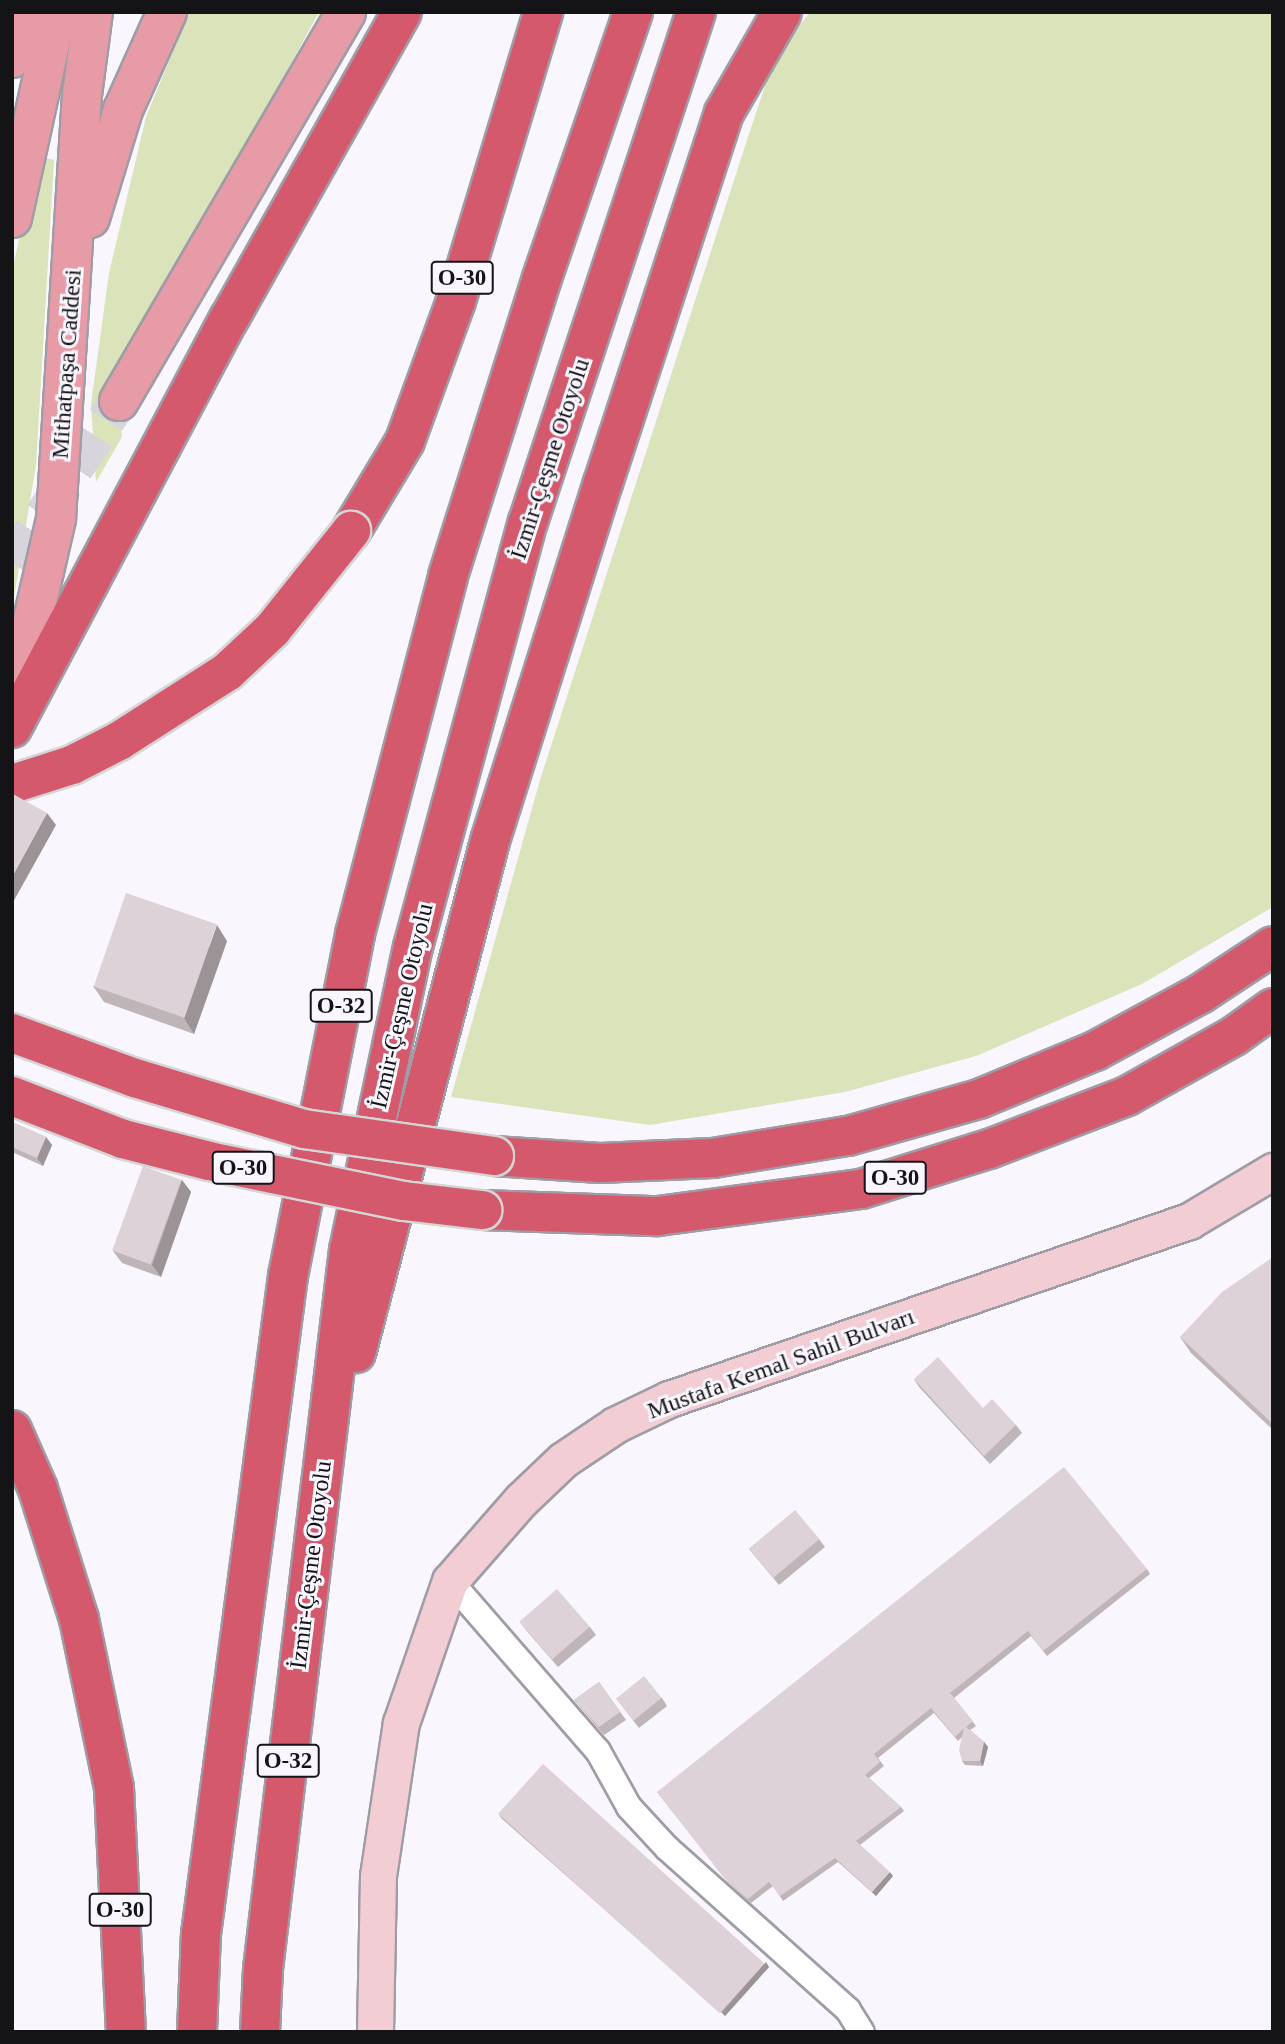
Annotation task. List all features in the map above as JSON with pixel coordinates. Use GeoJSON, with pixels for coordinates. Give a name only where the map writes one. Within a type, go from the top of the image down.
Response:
{"type":"FeatureCollection","features":[{"type":"Feature","properties":{"kind":"highway"},"geometry":{"type":"LineString","coordinates":[[12,728],[229,319],[402,12]]}},
{"type":"Feature","properties":{"kind":"highway","name":"O-30"},"geometry":{"type":"LineString","coordinates":[[12,785],[72,765],[119,741],[227,672],[272,630],[351,531],[405,441],[456,301],[543,12]]}},
{"type":"Feature","properties":{"kind":"highway","name":"O-32"},"geometry":{"type":"LineString","coordinates":[[197,2032],[202,1920],[288,1276],[355,934],[449,576],[542,278],[633,12]]}},
{"type":"Feature","properties":{"kind":"highway","name":"İzmir-Çeşme Otoyolu"},"geometry":{"type":"LineString","coordinates":[[260,2032],[263,1969],[349,1250],[413,947],[528,522],[696,12]]}},
{"type":"Feature","properties":{"kind":"highway"},"geometry":{"type":"LineString","coordinates":[[320,1490],[490,841],[724,113],[782,12]]}},
{"type":"Feature","properties":{"kind":"highway","name":"O-30"},"geometry":{"type":"LineString","coordinates":[[12,1033],[135,1078],[304,1129],[494,1156],[600,1163],[713,1158],[848,1136],[979,1099],[1095,1051],[1200,994],[1273,946]]}},
{"type":"Feature","properties":{"kind":"highway","name":"O-30"},"geometry":{"type":"LineString","coordinates":[[12,1096],[123,1139],[209,1161],[404,1201],[482,1210],[659,1216],[861,1189],[989,1149],[1128,1096],[1234,1037],[1273,1008]]}},
{"type":"Feature","properties":{"kind":"highway","name":"O-30"},"geometry":{"type":"LineString","coordinates":[[12,1430],[38,1489],[79,1619],[114,1788],[127,2032]]}},
{"type":"Feature","properties":{"kind":"highway"},"geometry":{"type":"LineString","coordinates":[[114,1788],[115,2032]]}},
{"type":"Feature","properties":{"kind":"main road"},"geometry":{"type":"LineString","coordinates":[[12,58],[22,12]]}},
{"type":"Feature","properties":{"kind":"main road"},"geometry":{"type":"LineString","coordinates":[[12,218],[57,12]]}},
{"type":"Feature","properties":{"kind":"main road","name":"Mithatpaşa Caddesi"},"geometry":{"type":"LineString","coordinates":[[12,711],[56,519],[74,271],[82,95],[93,12]]}},
{"type":"Feature","properties":{"kind":"main road"},"geometry":{"type":"LineString","coordinates":[[74,271],[123,110],[167,12]]}},
{"type":"Feature","properties":{"kind":"main road"},"geometry":{"type":"LineString","coordinates":[[119,401],[346,12]]}},
{"type":"Feature","properties":{"kind":"main road","name":"Mustafa Kemal Sahil Bulvarı"},"geometry":{"type":"LineString","coordinates":[[375,2032],[379,1876],[401,1723],[450,1581],[481,1541],[563,1460],[615,1425],[669,1399],[1189,1221],[1273,1171]]}},
{"type":"Feature","properties":{"kind":"street"},"geometry":{"type":"LineString","coordinates":[[450,1581],[598,1751],[629,1807],[667,1848],[848,2010],[862,2032]]}},
{"type":"Feature","properties":{"kind":"green space"},"geometry":{"type":"Polygon","coordinates":[[[189,12],[319,12],[175,276],[115,368],[122,437],[96,482],[91,404],[109,273],[146,117],[189,12]]]}},
{"type":"Feature","properties":{"kind":"green space"},"geometry":{"type":"Polygon","coordinates":[[[810,12],[1273,12],[1273,907],[1142,984],[976,1056],[845,1092],[650,1125],[451,1097],[540,780],[746,143],[774,59],[810,12]]]}},
{"type":"Feature","properties":{"kind":"green space"},"geometry":{"type":"Polygon","coordinates":[[[38,156],[54,160],[36,465],[12,609],[12,271],[38,156]]]}},
{"type":"Feature","properties":{"kind":"building"},"geometry":{"type":"Polygon","coordinates":[[[13,794],[47,813],[12,877],[12,796],[13,794]]]}},
{"type":"Feature","properties":{"kind":"building"},"geometry":{"type":"Polygon","coordinates":[[[126,893],[217,924],[185,1018],[94,987],[126,893]]]}},
{"type":"Feature","properties":{"kind":"building"},"geometry":{"type":"Polygon","coordinates":[[[12,1122],[46,1137],[37,1158],[12,1147],[12,1122]]]}},
{"type":"Feature","properties":{"kind":"building"},"geometry":{"type":"Polygon","coordinates":[[[143,1166],[182,1180],[151,1265],[112,1251],[143,1166]]]}},
{"type":"Feature","properties":{"kind":"building"},"geometry":{"type":"Polygon","coordinates":[[[1273,1257],[1273,1424],[1180,1337],[1222,1292],[1273,1257]]]}},
{"type":"Feature","properties":{"kind":"building"},"geometry":{"type":"Polygon","coordinates":[[[938,1357],[983,1408],[992,1399],[1016,1425],[984,1456],[914,1379],[938,1357]]]}},
{"type":"Feature","properties":{"kind":"building"},"geometry":{"type":"Polygon","coordinates":[[[1064,1467],[1147,1569],[1043,1651],[1028,1631],[950,1693],[973,1721],[966,1727],[984,1742],[980,1761],[962,1761],[959,1750],[964,1728],[955,1737],[931,1708],[874,1754],[880,1762],[865,1775],[901,1807],[856,1841],[890,1872],[872,1892],[835,1858],[780,1896],[769,1882],[748,1899],[724,1878],[657,1792],[1064,1467]]]}},
{"type":"Feature","properties":{"kind":"building"},"geometry":{"type":"Polygon","coordinates":[[[795,1510],[819,1539],[773,1578],[749,1549],[795,1510]]]}},
{"type":"Feature","properties":{"kind":"building"},"geometry":{"type":"Polygon","coordinates":[[[557,1589],[590,1627],[552,1660],[519,1622],[557,1589]]]}},
{"type":"Feature","properties":{"kind":"building"},"geometry":{"type":"Polygon","coordinates":[[[644,1676],[662,1698],[634,1720],[616,1699],[644,1676]]]}},
{"type":"Feature","properties":{"kind":"building"},"geometry":{"type":"Polygon","coordinates":[[[599,1682],[620,1712],[599,1727],[574,1700],[599,1682]]]}},
{"type":"Feature","properties":{"kind":"building"},"geometry":{"type":"Polygon","coordinates":[[[543,1764],[764,1963],[720,2013],[498,1814],[543,1764]]]}},
{"type":"Feature","properties":{"kind":"tunnel"},"geometry":{"type":"LineString","coordinates":[[12,563],[119,401]]}}]}
